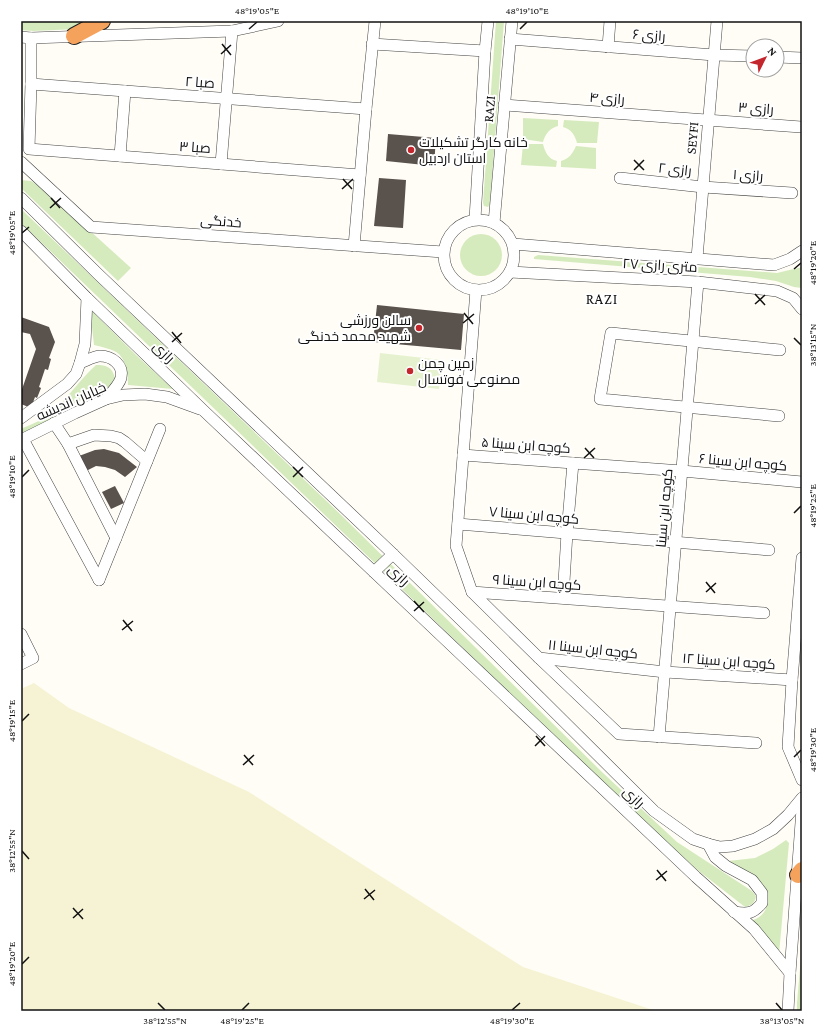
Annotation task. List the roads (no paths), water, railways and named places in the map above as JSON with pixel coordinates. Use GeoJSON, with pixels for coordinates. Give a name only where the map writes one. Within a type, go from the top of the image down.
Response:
{"type":"FeatureCollection","features":[{"type":"Feature","properties":{"kind":"highway"},"geometry":{"type":"LineString","coordinates":[[74,36],[102,21]]}},
{"type":"Feature","properties":{"kind":"street"},"geometry":{"type":"LineString","coordinates":[[31,84],[26,38],[232,31],[278,21]]}},
{"type":"Feature","properties":{"kind":"street"},"geometry":{"type":"LineString","coordinates":[[354,246],[375,21]]}},
{"type":"Feature","properties":{"kind":"street","name":"RAZI"},"geometry":{"type":"LineString","coordinates":[[475,219],[488,21]]}},
{"type":"Feature","properties":{"kind":"street","name":"RAZI"},"geometry":{"type":"LineString","coordinates":[[494,223],[512,21]]}},
{"type":"Feature","properties":{"kind":"street"},"geometry":{"type":"LineString","coordinates":[[608,47],[610,21]]}},
{"type":"Feature","properties":{"kind":"street","name":"SEYFI"},"geometry":{"type":"LineString","coordinates":[[697,258],[716,21]]}},
{"type":"Feature","properties":{"kind":"street"},"geometry":{"type":"LineString","coordinates":[[222,164],[232,31]]}},
{"type":"Feature","properties":{"kind":"street","name":"رازی ۶"},"geometry":{"type":"LineString","coordinates":[[510,40],[714,55],[745,56]]}},
{"type":"Feature","properties":{"kind":"street"},"geometry":{"type":"LineString","coordinates":[[372,44],[485,52]]}},
{"type":"Feature","properties":{"kind":"street"},"geometry":{"type":"LineString","coordinates":[[785,57],[802,58]]}},
{"type":"Feature","properties":{"kind":"street","name":"صبا ۲"},"geometry":{"type":"LineString","coordinates":[[31,84],[366,109]]}},
{"type":"Feature","properties":{"kind":"street","name":"صبا ۳"},"geometry":{"type":"LineString","coordinates":[[31,84],[28,149],[360,175]]}},
{"type":"Feature","properties":{"kind":"street"},"geometry":{"type":"LineString","coordinates":[[120,156],[125,91]]}},
{"type":"Feature","properties":{"kind":"street","name":"رازی ۴"},"geometry":{"type":"LineString","coordinates":[[504,106],[708,120]]}},
{"type":"Feature","properties":{"kind":"street","name":"رازی ۳"},"geometry":{"type":"LineString","coordinates":[[708,120],[801,127]]}},
{"type":"Feature","properties":{"kind":"street","name":"خدنگی"},"geometry":{"type":"LineString","coordinates":[[21,162],[91,227],[443,252]]}},
{"type":"Feature","properties":{"kind":"street"},"geometry":{"type":"LineString","coordinates":[[21,173],[38,178]]}},
{"type":"Feature","properties":{"kind":"street","name":"رازی ۲"},"geometry":{"type":"LineString","coordinates":[[620,178],[702,187]]}},
{"type":"Feature","properties":{"kind":"street","name":"رازی ۱"},"geometry":{"type":"LineString","coordinates":[[702,187],[792,193]]}},
{"type":"Feature","properties":{"kind":"street","name":"رازی"},"geometry":{"type":"LineString","coordinates":[[21,198],[98,274],[393,554],[654,811],[693,839],[720,847],[733,846],[755,839],[773,829],[788,815],[802,798]]}},
{"type":"Feature","properties":{"kind":"street"},"geometry":{"type":"LineString","coordinates":[[475,219],[494,223],[502,228],[513,244],[514,254],[510,272],[504,280],[496,286],[476,290],[465,287],[456,282],[444,263],[443,252],[446,240],[453,230],[463,223],[475,219]]}},
{"type":"Feature","properties":{"kind":"street","name":"رازی"},"geometry":{"type":"LineString","coordinates":[[21,231],[87,298],[204,411],[734,912],[754,929],[790,973]]}},
{"type":"Feature","properties":{"kind":"street","name":"۲۷ متری رازی"},"geometry":{"type":"LineString","coordinates":[[513,244],[774,265],[800,254]]}},
{"type":"Feature","properties":{"kind":"street","name":"۲۷ متری رازی"},"geometry":{"type":"LineString","coordinates":[[510,272],[698,282],[777,291],[798,297],[802,310]]}},
{"type":"Feature","properties":{"kind":"street","name":"کوچه ابن سینا"},"geometry":{"type":"LineString","coordinates":[[659,737],[698,282]]}},
{"type":"Feature","properties":{"kind":"street"},"geometry":{"type":"LineString","coordinates":[[458,524],[476,290]]}},
{"type":"Feature","properties":{"kind":"street","name":"خیابان اندیشه"},"geometry":{"type":"LineString","coordinates":[[21,418],[67,384],[76,374],[85,344],[87,298]]}},
{"type":"Feature","properties":{"kind":"street"},"geometry":{"type":"LineString","coordinates":[[779,416],[600,399],[611,333],[780,350]]}},
{"type":"Feature","properties":{"kind":"street"},"geometry":{"type":"LineString","coordinates":[[80,363],[99,355],[112,358],[118,363],[121,371],[121,378],[106,398]]}},
{"type":"Feature","properties":{"kind":"street","name":"خیابان اندیشه"},"geometry":{"type":"LineString","coordinates":[[22,440],[106,398],[123,395],[145,394],[167,397],[204,411]]}},
{"type":"Feature","properties":{"kind":"street"},"geometry":{"type":"LineString","coordinates":[[54,423],[68,444],[116,538]]}},
{"type":"Feature","properties":{"kind":"street"},"geometry":{"type":"LineString","coordinates":[[22,440],[99,580],[160,429]]}},
{"type":"Feature","properties":{"kind":"street"},"geometry":{"type":"LineString","coordinates":[[68,444],[94,435],[111,436],[126,442],[147,461]]}},
{"type":"Feature","properties":{"kind":"street","name":"کوچه ابن سینا ۵"},"geometry":{"type":"LineString","coordinates":[[463,456],[682,472]]}},
{"type":"Feature","properties":{"kind":"street"},"geometry":{"type":"LineString","coordinates":[[564,598],[567,533],[573,464]]}},
{"type":"Feature","properties":{"kind":"street","name":"کوچه ابن سینا ۶"},"geometry":{"type":"LineString","coordinates":[[682,472],[802,482]]}},
{"type":"Feature","properties":{"kind":"street","name":"کوچه ابن سینا ۷"},"geometry":{"type":"LineString","coordinates":[[458,524],[769,550]]}},
{"type":"Feature","properties":{"kind":"street","name":"کوچه ابن سینا ۹"},"geometry":{"type":"LineString","coordinates":[[458,524],[456,546],[472,592],[764,613]]}},
{"type":"Feature","properties":{"kind":"street"},"geometry":{"type":"LineString","coordinates":[[374,572],[393,554]]}},
{"type":"Feature","properties":{"kind":"street"},"geometry":{"type":"LineString","coordinates":[[802,558],[788,748],[802,780]]}},
{"type":"Feature","properties":{"kind":"street","name":"کوچه ابن سینا ۱۱"},"geometry":{"type":"LineString","coordinates":[[472,592],[539,658],[665,672]]}},
{"type":"Feature","properties":{"kind":"street"},"geometry":{"type":"LineString","coordinates":[[21,634],[33,658],[21,664]]}},
{"type":"Feature","properties":{"kind":"street"},"geometry":{"type":"LineString","coordinates":[[539,658],[619,734],[756,743]]}},
{"type":"Feature","properties":{"kind":"street","name":"کوچه ابن سینا ۱۲"},"geometry":{"type":"LineString","coordinates":[[665,672],[792,680]]}},
{"type":"Feature","properties":{"kind":"street"},"geometry":{"type":"LineString","coordinates":[[788,1011],[790,973],[800,873],[802,809]]}},
{"type":"Feature","properties":{"kind":"street"},"geometry":{"type":"LineString","coordinates":[[708,844],[715,857],[726,866],[752,880],[762,893],[762,903],[756,910],[744,913],[734,912]]}},
{"type":"Feature","properties":{"kind":"place","name":"خانه کارگر تشکیلات استان اردبیل"},"geometry":{"type":"Point","coordinates":[411,150]}},
{"type":"Feature","properties":{"kind":"place","name":"سالن ورزشی شهید محمد خدنگی"},"geometry":{"type":"Point","coordinates":[419,328]}},
{"type":"Feature","properties":{"kind":"place","name":"زمین چمن مصنوعی فوتسال"},"geometry":{"type":"Point","coordinates":[410,371]}},
{"type":"Feature","properties":{"kind":"district","name":"RAZI"},"geometry":{"type":"Point","coordinates":[602,299]}}]}
